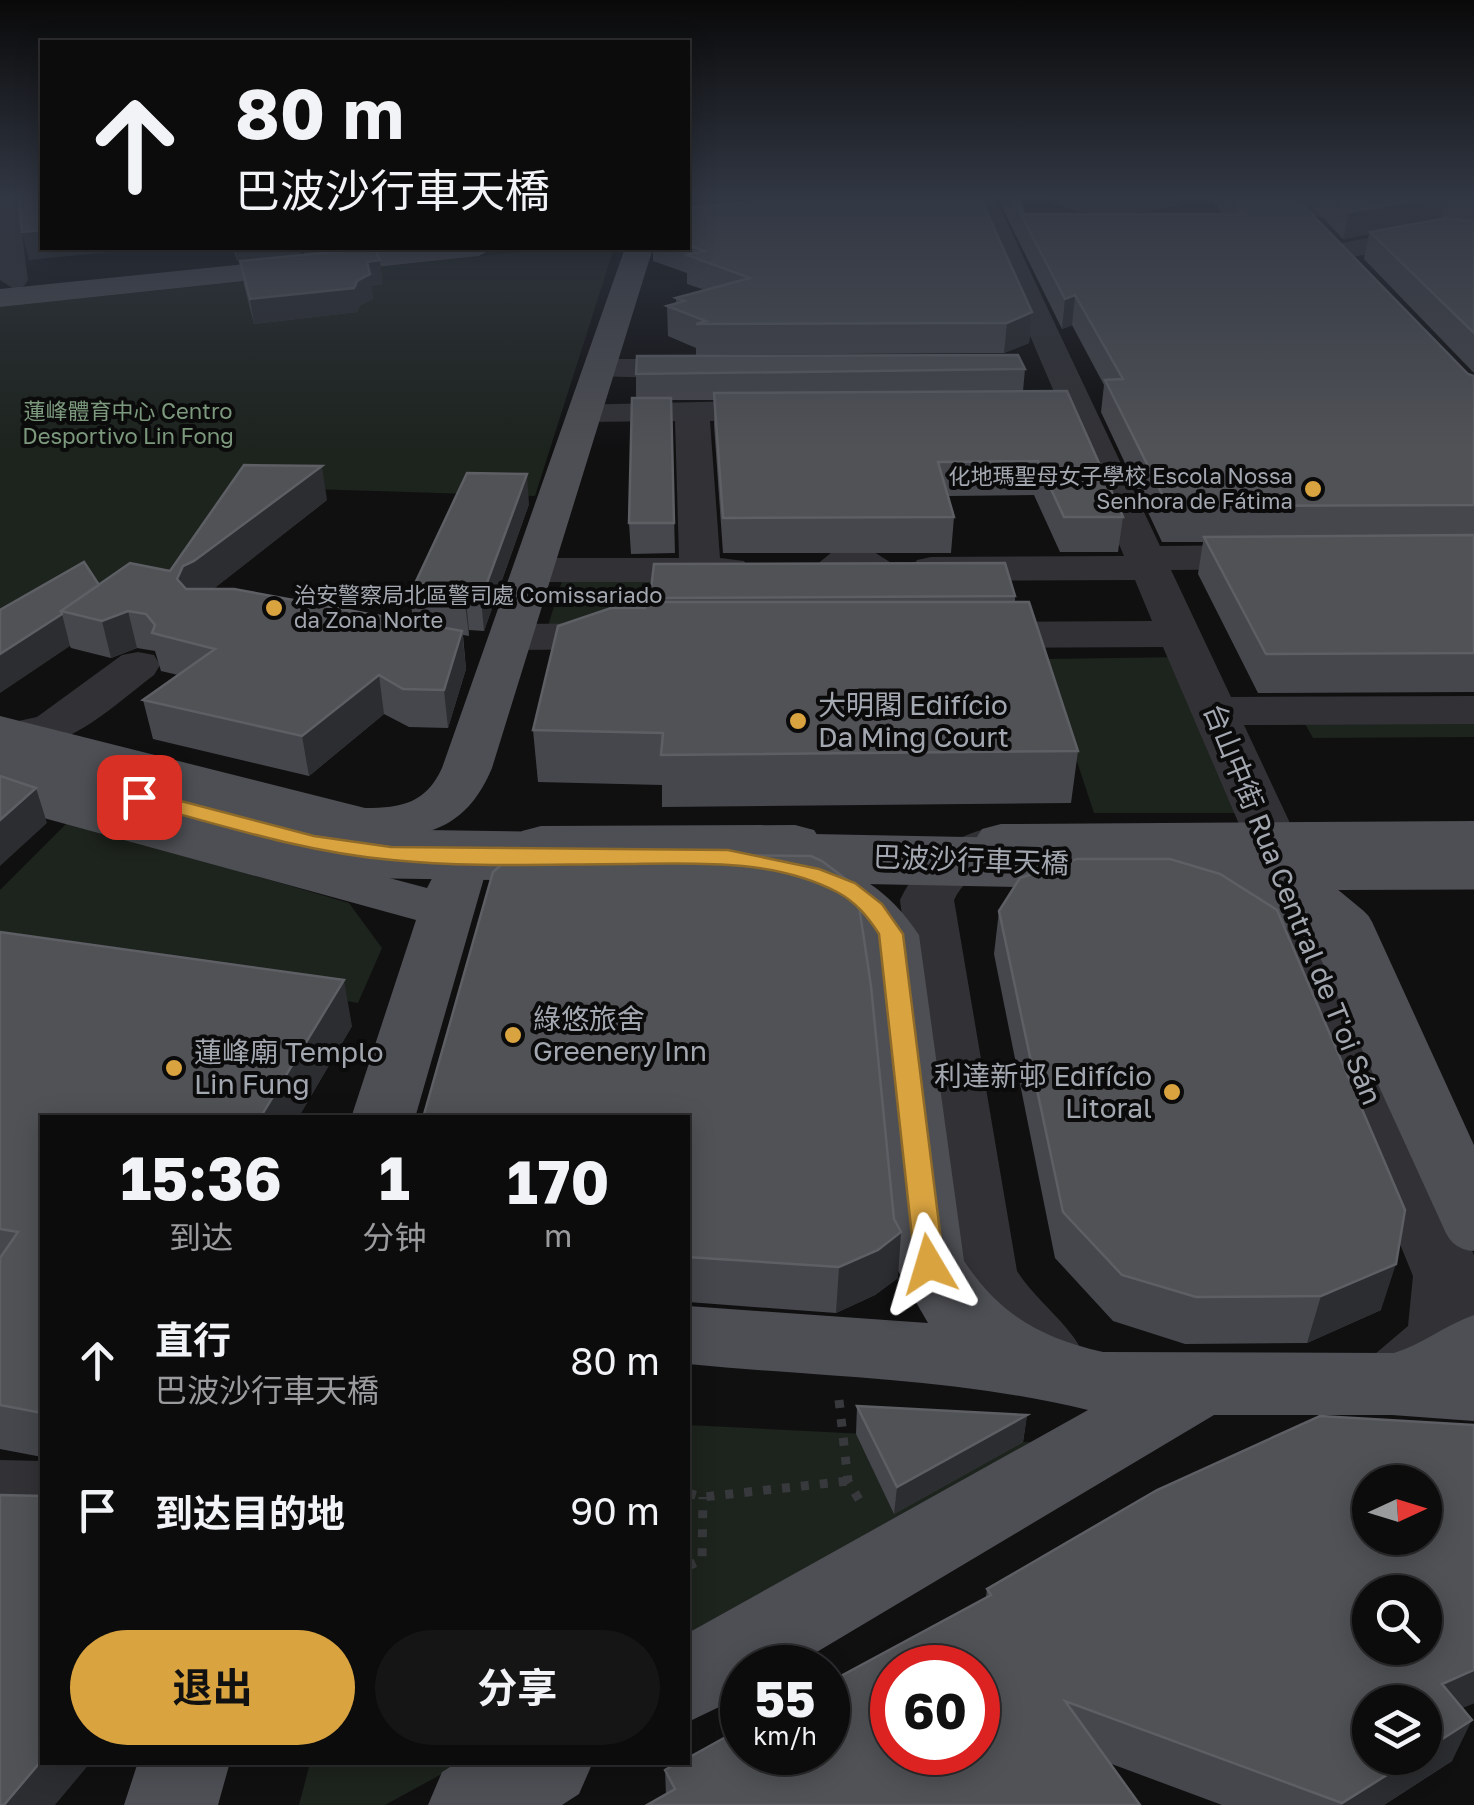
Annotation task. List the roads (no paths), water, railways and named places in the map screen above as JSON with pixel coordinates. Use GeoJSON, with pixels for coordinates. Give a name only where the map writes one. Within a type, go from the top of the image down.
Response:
{"type":"FeatureCollection","features":[{"type":"Feature","properties":{"kind":"main road"},"geometry":{"type":"LineString","coordinates":[[5,286],[80,279]]}},
{"type":"Feature","properties":{"kind":"main road"},"geometry":{"type":"LineString","coordinates":[[384,1115],[468,842],[461,787],[492,651],[533,570],[629,279]]}},
{"type":"Feature","properties":{"kind":"main road"},"geometry":{"type":"LineString","coordinates":[[5,742],[365,824],[414,820],[452,800],[461,787]]}},
{"type":"Feature","properties":{"kind":"main road","name":"巴波沙行車天橋"},"geometry":{"type":"LineString","coordinates":[[5,742],[314,842],[391,854],[1201,866],[1474,865]]}},
{"type":"Feature","properties":{"kind":"main road"},"geometry":{"type":"LineString","coordinates":[[0,790],[444,918]]}},
{"type":"Feature","properties":{"kind":"main road"},"geometry":{"type":"LineString","coordinates":[[468,842],[1474,837]]}},
{"type":"Feature","properties":{"kind":"main road"},"geometry":{"type":"LineString","coordinates":[[728,857],[812,873],[847,888],[874,909],[891,934],[929,1264],[952,1306],[992,1342],[1074,1376]]}},
{"type":"Feature","properties":{"kind":"main road"},"geometry":{"type":"LineString","coordinates":[[1201,866],[1244,874],[1284,888],[1318,909],[1344,935],[1474,1220]]}},
{"type":"Feature","properties":{"kind":"main road"},"geometry":{"type":"LineString","coordinates":[[690,1336],[932,1353],[1074,1376],[1392,1384],[1474,1390]]}},
{"type":"Feature","properties":{"kind":"main road"},"geometry":{"type":"LineString","coordinates":[[1392,1384],[1442,1369],[1474,1345]]}},
{"type":"Feature","properties":{"kind":"main road"},"geometry":{"type":"LineString","coordinates":[[690,1679],[1205,1382]]}},
{"type":"Feature","properties":{"kind":"main road"},"geometry":{"type":"LineString","coordinates":[[475,1805],[541,1765]]}},
{"type":"Feature","properties":{"kind":"street","name":"台山中街 Rua Central de T'oi Sán"},"geometry":{"type":"LineString","coordinates":[[1008,279],[1044,367],[1078,409],[1271,838],[1305,942],[1448,1276],[1449,1318],[1430,1356],[1392,1384]]}},
{"type":"Feature","properties":{"kind":"street"},"geometry":{"type":"LineString","coordinates":[[599,369],[735,369]]}},
{"type":"Feature","properties":{"kind":"street"},"geometry":{"type":"LineString","coordinates":[[1038,409],[1078,409]]}},
{"type":"Feature","properties":{"kind":"street"},"geometry":{"type":"LineString","coordinates":[[585,412],[818,410]]}},
{"type":"Feature","properties":{"kind":"street"},"geometry":{"type":"LineString","coordinates":[[692,411],[700,570]]}},
{"type":"Feature","properties":{"kind":"street"},"geometry":{"type":"LineString","coordinates":[[533,570],[876,569],[1322,557]]}},
{"type":"Feature","properties":{"kind":"street"},"geometry":{"type":"LineString","coordinates":[[928,635],[1180,634]]}},
{"type":"Feature","properties":{"kind":"street"},"geometry":{"type":"LineString","coordinates":[[492,651],[674,636]]}},
{"type":"Feature","properties":{"kind":"street"},"geometry":{"type":"LineString","coordinates":[[5,742],[52,728],[138,665]]}},
{"type":"Feature","properties":{"kind":"street"},"geometry":{"type":"LineString","coordinates":[[1223,730],[1474,710]]}},
{"type":"Feature","properties":{"kind":"street"},"geometry":{"type":"LineString","coordinates":[[1223,730],[1474,748]]}},
{"type":"Feature","properties":{"kind":"street"},"geometry":{"type":"LineString","coordinates":[[1002,840],[965,853],[939,874],[927,900],[982,1276],[1008,1318],[1074,1376]]}},
{"type":"Feature","properties":{"kind":"street"},"geometry":{"type":"LineString","coordinates":[[0,1495],[40,1496]]}},
{"type":"Feature","properties":{"kind":"place","name":"化地瑪聖母女子學校 Escola Nossa Senhora de Fátima"},"geometry":{"type":"Point","coordinates":[1313,489]}},
{"type":"Feature","properties":{"kind":"place","name":"治安警察局北區警司處 Comissariado da Zona Norte"},"geometry":{"type":"Point","coordinates":[274,608]}},
{"type":"Feature","properties":{"kind":"place","name":"大明閣 Edifício Da Ming Court"},"geometry":{"type":"Point","coordinates":[798,721]}},
{"type":"Feature","properties":{"kind":"place","name":"綠悠旅舍 Greenery Inn"},"geometry":{"type":"Point","coordinates":[513,1035]}},
{"type":"Feature","properties":{"kind":"place","name":"蓮峰廟 Templo Lin Fung"},"geometry":{"type":"Point","coordinates":[174,1068]}},
{"type":"Feature","properties":{"kind":"place","name":"利達新邨 Edifício Litoral"},"geometry":{"type":"Point","coordinates":[1172,1092]}},
{"type":"Feature","properties":{"kind":"park label","name":"蓮峰體育中心 Centro Desportivo Lin Fong"},"geometry":{"type":"Point","coordinates":[128,424]}}]}
